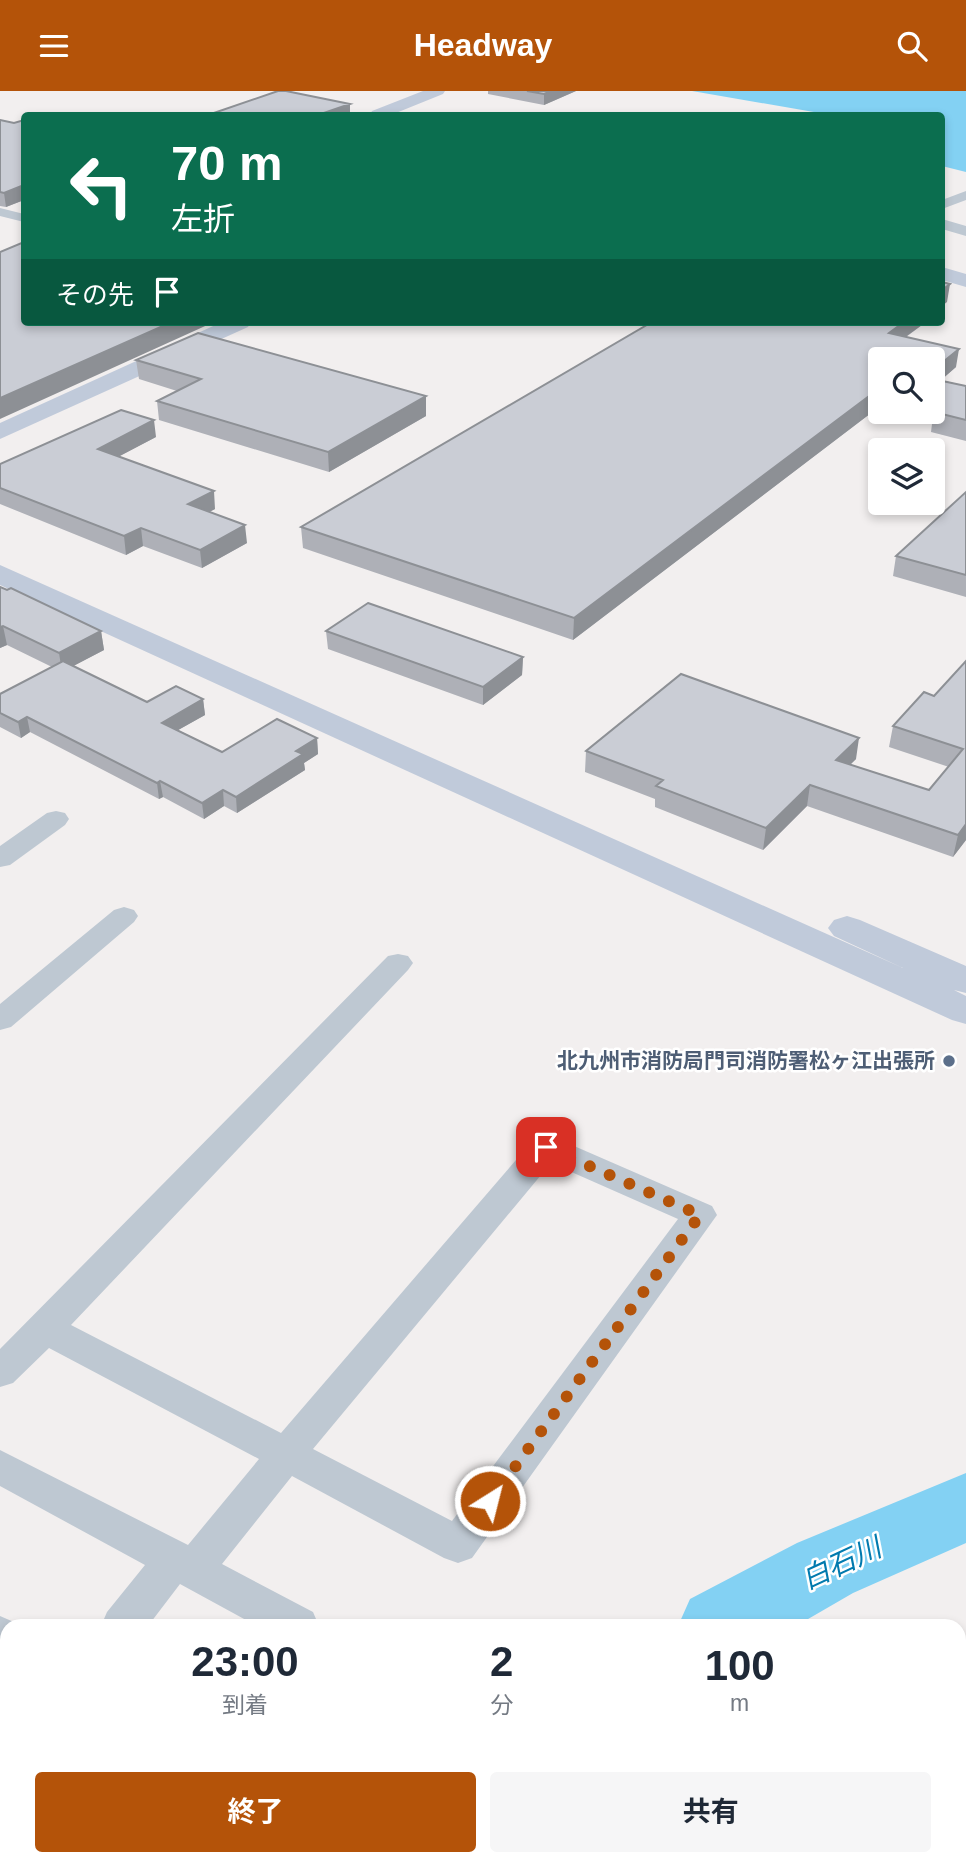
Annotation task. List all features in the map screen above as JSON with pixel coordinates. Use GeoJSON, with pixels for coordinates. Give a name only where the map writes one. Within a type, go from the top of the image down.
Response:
{"type":"FeatureCollection","features":[{"type":"Feature","properties":{"kind":"street"},"geometry":{"type":"LineString","coordinates":[[386,112],[437,91]]}},
{"type":"Feature","properties":{"kind":"street"},"geometry":{"type":"LineString","coordinates":[[396,108],[410,112]]}},
{"type":"Feature","properties":{"kind":"street"},"geometry":{"type":"LineString","coordinates":[[945,204],[966,195]]}},
{"type":"Feature","properties":{"kind":"street"},"geometry":{"type":"LineString","coordinates":[[0,212],[21,217]]}},
{"type":"Feature","properties":{"kind":"street"},"geometry":{"type":"LineString","coordinates":[[945,225],[966,231]]}},
{"type":"Feature","properties":{"kind":"street"},"geometry":{"type":"LineString","coordinates":[[945,274],[966,281]]}},
{"type":"Feature","properties":{"kind":"street"},"geometry":{"type":"LineString","coordinates":[[0,432],[231,326]]}},
{"type":"Feature","properties":{"kind":"street"},"geometry":{"type":"LineString","coordinates":[[0,553],[966,981]]}},
{"type":"Feature","properties":{"kind":"street"},"geometry":{"type":"LineString","coordinates":[[0,574],[966,1011]]}},
{"type":"Feature","properties":{"kind":"street"},"geometry":{"type":"LineString","coordinates":[[0,859],[56,819]]}},
{"type":"Feature","properties":{"kind":"street"},"geometry":{"type":"LineString","coordinates":[[0,1020],[124,916]]}},
{"type":"Feature","properties":{"kind":"street"},"geometry":{"type":"LineString","coordinates":[[0,1372],[45,1329],[398,963]]}},
{"type":"Feature","properties":{"kind":"street"},"geometry":{"type":"LineString","coordinates":[[45,1329],[286,1454],[458,1545],[700,1215],[546,1147],[286,1454],[129,1619]]}},
{"type":"Feature","properties":{"kind":"street"},"geometry":{"type":"LineString","coordinates":[[0,1467],[286,1619]]}},
{"type":"Feature","properties":{"kind":"water"},"geometry":{"type":"Polygon","coordinates":[[[692,91],[966,91],[966,172],[945,167],[945,112],[814,112],[692,91]]]}},
{"type":"Feature","properties":{"kind":"building"},"geometry":{"type":"Polygon","coordinates":[[[278,91],[350,104],[327,112],[217,112],[278,91]]]}},
{"type":"Feature","properties":{"kind":"building"},"geometry":{"type":"Polygon","coordinates":[[[527,91],[551,91],[544,94],[527,91]]]}},
{"type":"Feature","properties":{"kind":"building"},"geometry":{"type":"Polygon","coordinates":[[[0,120],[14,123],[21,121],[21,186],[0,192],[0,120]]]}},
{"type":"Feature","properties":{"kind":"building"},"geometry":{"type":"Polygon","coordinates":[[[21,243],[21,326],[163,326],[0,398],[0,252],[21,243]]]}},
{"type":"Feature","properties":{"kind":"building"},"geometry":{"type":"Polygon","coordinates":[[[645,326],[899,326],[889,333],[959,349],[945,360],[945,347],[868,347],[868,397],[574,618],[301,527],[645,326]]]}},
{"type":"Feature","properties":{"kind":"building"},"geometry":{"type":"Polygon","coordinates":[[[198,333],[426,396],[328,452],[157,401],[201,379],[136,360],[198,333]]]}},
{"type":"Feature","properties":{"kind":"building"},"geometry":{"type":"Polygon","coordinates":[[[945,382],[966,386],[966,420],[945,415],[945,382]]]}},
{"type":"Feature","properties":{"kind":"building"},"geometry":{"type":"Polygon","coordinates":[[[121,410],[154,420],[98,449],[214,491],[188,504],[245,525],[200,550],[141,528],[124,536],[0,488],[0,464],[121,410]]]}},
{"type":"Feature","properties":{"kind":"building"},"geometry":{"type":"Polygon","coordinates":[[[966,492],[966,575],[896,556],[941,515],[945,515],[945,511],[966,492]]]}},
{"type":"Feature","properties":{"kind":"building"},"geometry":{"type":"Polygon","coordinates":[[[0,587],[7,590],[11,588],[101,631],[59,653],[3,626],[0,627],[0,587]]]}},
{"type":"Feature","properties":{"kind":"building"},"geometry":{"type":"Polygon","coordinates":[[[368,603],[523,657],[483,687],[326,631],[368,603]]]}},
{"type":"Feature","properties":{"kind":"building"},"geometry":{"type":"Polygon","coordinates":[[[63,661],[147,702],[176,686],[203,699],[162,723],[222,752],[277,719],[317,738],[296,751],[303,754],[236,797],[223,790],[202,803],[27,717],[18,722],[0,713],[0,694],[63,661]]]}},
{"type":"Feature","properties":{"kind":"building"},"geometry":{"type":"Polygon","coordinates":[[[966,661],[966,824],[958,835],[810,785],[766,828],[656,786],[663,780],[586,751],[681,674],[859,738],[836,760],[929,790],[963,749],[893,726],[924,692],[934,696],[966,661]]]}},
{"type":"Feature","properties":{"kind":"waterway","name":"白石川"},"geometry":{"type":"LineString","coordinates":[[732,1619],[825,1568],[966,1507]]}},
{"type":"Feature","properties":{"kind":"place","name":"北九州市消防局門司消防署松ヶ江出張所"},"geometry":{"type":"Point","coordinates":[949,1061]}},
{"type":"Feature","properties":{"kind":"route"},"geometry":{"type":"LineString","coordinates":[[490,1501],[700,1215],[546,1147]]}}]}
